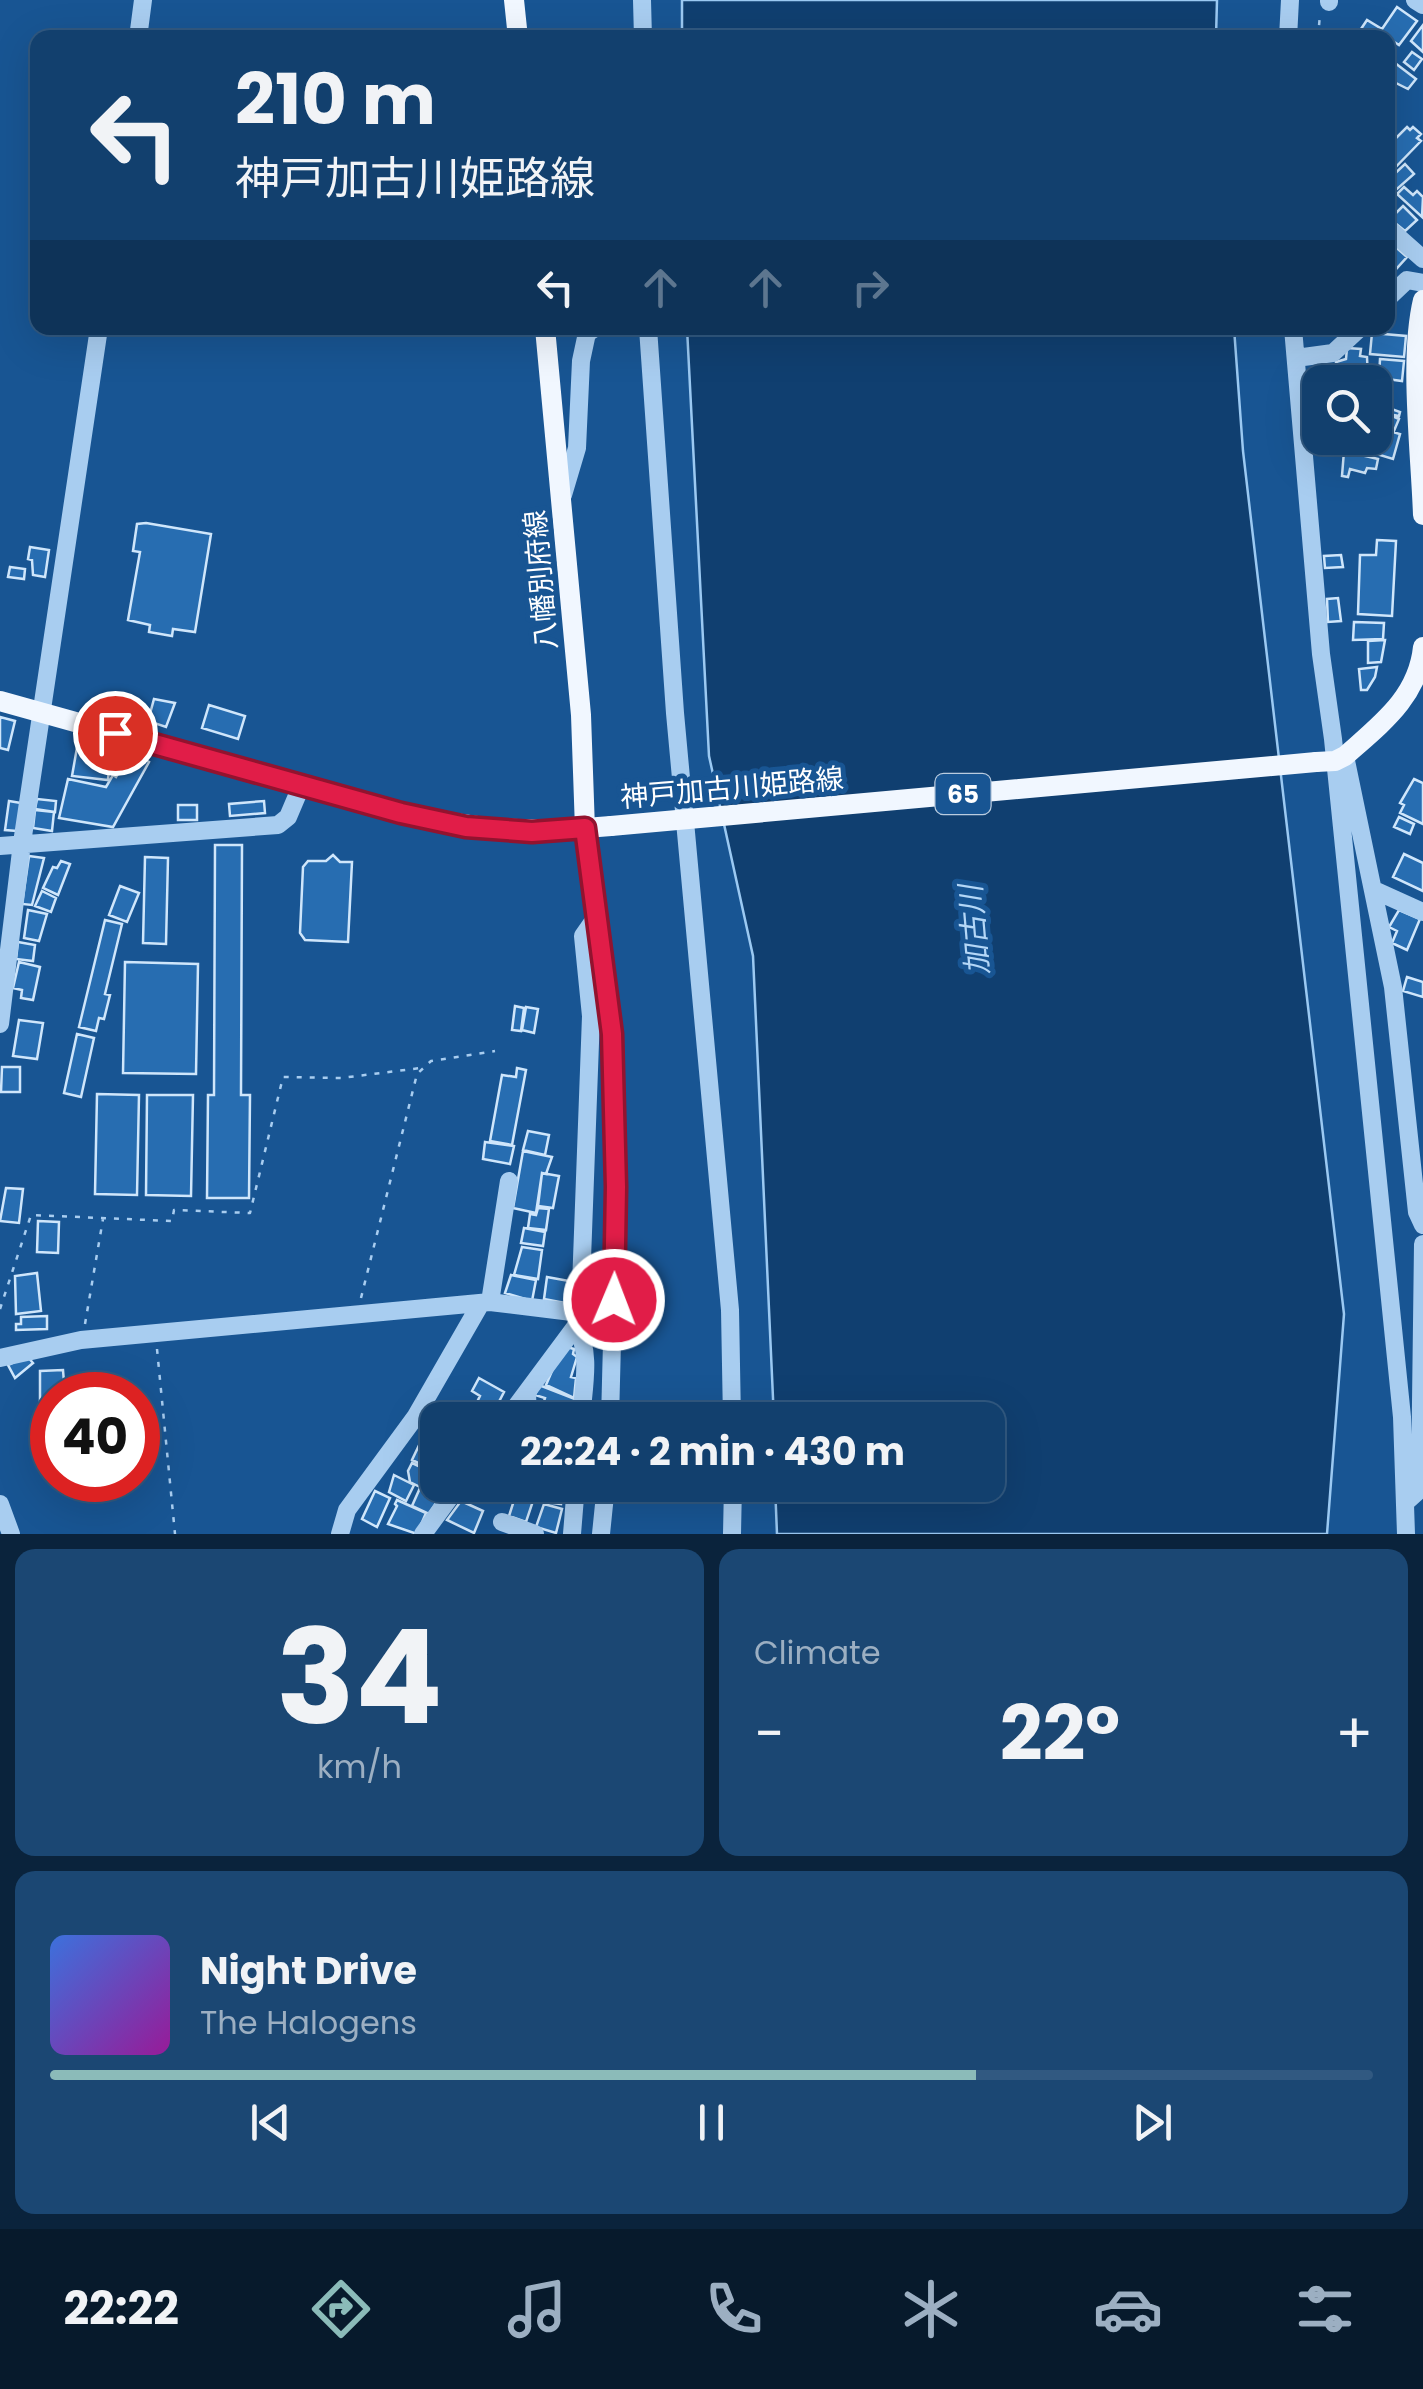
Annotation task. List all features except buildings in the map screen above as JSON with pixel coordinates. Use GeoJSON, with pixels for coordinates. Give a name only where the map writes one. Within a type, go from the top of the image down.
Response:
{"type":"FeatureCollection","features":[{"type":"Feature","properties":{"kind":"main road"},"geometry":{"type":"LineString","coordinates":[[514,0],[517,30]]}},
{"type":"Feature","properties":{"kind":"main road"},"geometry":{"type":"LineString","coordinates":[[1423,300],[1419,317],[1418,388],[1423,515]]}},
{"type":"Feature","properties":{"kind":"main road","name":"八幡別府線"},"geometry":{"type":"LineString","coordinates":[[546,335],[581,715],[585,828]]}},
{"type":"Feature","properties":{"kind":"main road"},"geometry":{"type":"LineString","coordinates":[[1332,760],[1404,703],[1421,664],[1423,647]]}},
{"type":"Feature","properties":{"kind":"main road","name":"神戸加古川姫路線"},"geometry":{"type":"LineString","coordinates":[[0,701],[401,813],[466,827],[532,832],[1332,760]]}},
{"type":"Feature","properties":{"kind":"street"},"geometry":{"type":"LineString","coordinates":[[139,30],[144,0]]}},
{"type":"Feature","properties":{"kind":"street"},"geometry":{"type":"LineString","coordinates":[[642,0],[642,30]]}},
{"type":"Feature","properties":{"kind":"street"},"geometry":{"type":"LineString","coordinates":[[1288,30],[1290,0]]}},
{"type":"Feature","properties":{"kind":"street"},"geometry":{"type":"LineString","coordinates":[[1416,0],[1423,5]]}},
{"type":"Feature","properties":{"kind":"street"},"geometry":{"type":"LineString","coordinates":[[1395,234],[1423,259]]}},
{"type":"Feature","properties":{"kind":"street"},"geometry":{"type":"LineString","coordinates":[[1395,291],[1407,280],[1423,283]]}},
{"type":"Feature","properties":{"kind":"street"},"geometry":{"type":"LineString","coordinates":[[0,1024],[22,844],[98,335]]}},
{"type":"Feature","properties":{"kind":"street"},"geometry":{"type":"LineString","coordinates":[[561,500],[577,448],[581,360],[587,335]]}},
{"type":"Feature","properties":{"kind":"street"},"geometry":{"type":"LineString","coordinates":[[649,335],[676,713],[730,1310],[732,1402]]}},
{"type":"Feature","properties":{"kind":"street"},"geometry":{"type":"LineString","coordinates":[[1294,335],[1319,637],[1402,1417],[1406,1534]]}},
{"type":"Feature","properties":{"kind":"street"},"geometry":{"type":"LineString","coordinates":[[1296,358],[1334,353],[1353,335]]}},
{"type":"Feature","properties":{"kind":"street"},"geometry":{"type":"LineString","coordinates":[[1332,760],[1374,890],[1393,987],[1418,1212],[1423,1225]]}},
{"type":"Feature","properties":{"kind":"street"},"geometry":{"type":"LineString","coordinates":[[0,846],[278,825],[288,818],[302,784]]}},
{"type":"Feature","properties":{"kind":"street"},"geometry":{"type":"LineString","coordinates":[[585,828],[612,1034],[616,1187],[610,1402]]}},
{"type":"Feature","properties":{"kind":"street"},"geometry":{"type":"LineString","coordinates":[[1374,890],[1423,912]]}},
{"type":"Feature","properties":{"kind":"street"},"geometry":{"type":"LineString","coordinates":[[582,1402],[585,1354],[578,1319],[590,1016],[584,936],[597,916]]}},
{"type":"Feature","properties":{"kind":"street"},"geometry":{"type":"LineString","coordinates":[[340,1534],[347,1510],[416,1416],[485,1302],[508,1181]]}},
{"type":"Feature","properties":{"kind":"street"},"geometry":{"type":"LineString","coordinates":[[1407,1501],[1418,1492],[1420,1481],[1423,1244]]}},
{"type":"Feature","properties":{"kind":"street"},"geometry":{"type":"LineString","coordinates":[[0,1358],[81,1340],[485,1302],[578,1319]]}},
{"type":"Feature","properties":{"kind":"street"},"geometry":{"type":"LineString","coordinates":[[520,1402],[578,1319]]}},
{"type":"Feature","properties":{"kind":"street"},"geometry":{"type":"LineString","coordinates":[[527,1392],[527,1402]]}},
{"type":"Feature","properties":{"kind":"street"},"geometry":{"type":"LineString","coordinates":[[424,1534],[447,1502]]}},
{"type":"Feature","properties":{"kind":"street"},"geometry":{"type":"LineString","coordinates":[[572,1534],[575,1502]]}},
{"type":"Feature","properties":{"kind":"street"},"geometry":{"type":"LineString","coordinates":[[601,1534],[604,1502]]}},
{"type":"Feature","properties":{"kind":"street"},"geometry":{"type":"LineString","coordinates":[[732,1534],[733,1502]]}},
{"type":"Feature","properties":{"kind":"street"},"geometry":{"type":"LineString","coordinates":[[0,1504],[10,1534]]}},
{"type":"Feature","properties":{"kind":"street"},"geometry":{"type":"LineString","coordinates":[[502,1522],[535,1534]]}},
{"type":"Feature","properties":{"kind":"path"},"geometry":{"type":"LineString","coordinates":[[1319,30],[1320,10],[1329,1]]}},
{"type":"Feature","properties":{"kind":"path"},"geometry":{"type":"LineString","coordinates":[[0,1309],[31,1215],[172,1221],[174,1210],[250,1213],[283,1077],[341,1078],[421,1068],[431,1061],[495,1052]]}},
{"type":"Feature","properties":{"kind":"path"},"geometry":{"type":"LineString","coordinates":[[357,1314],[414,1082],[421,1068]]}},
{"type":"Feature","properties":{"kind":"path"},"geometry":{"type":"LineString","coordinates":[[81,1340],[104,1218]]}},
{"type":"Feature","properties":{"kind":"path"},"geometry":{"type":"LineString","coordinates":[[156,1333],[175,1534]]}},
{"type":"Feature","properties":{"kind":"water"},"geometry":{"type":"Polygon","coordinates":[[[682,0],[1217,0],[1216,30],[682,30],[682,0]]]}},
{"type":"Feature","properties":{"kind":"water","name":"加古川"},"geometry":{"type":"Polygon","coordinates":[[[687,335],[1235,335],[1243,451],[1344,1314],[1327,1534],[777,1534],[776,1502],[1005,1502],[1005,1402],[773,1402],[753,956],[709,756],[687,335]]]}},
{"type":"Feature","properties":{"kind":"route"},"geometry":{"type":"LineString","coordinates":[[115,733],[401,813],[466,827],[532,832],[585,828],[612,1034],[614,1300]]}}]}
